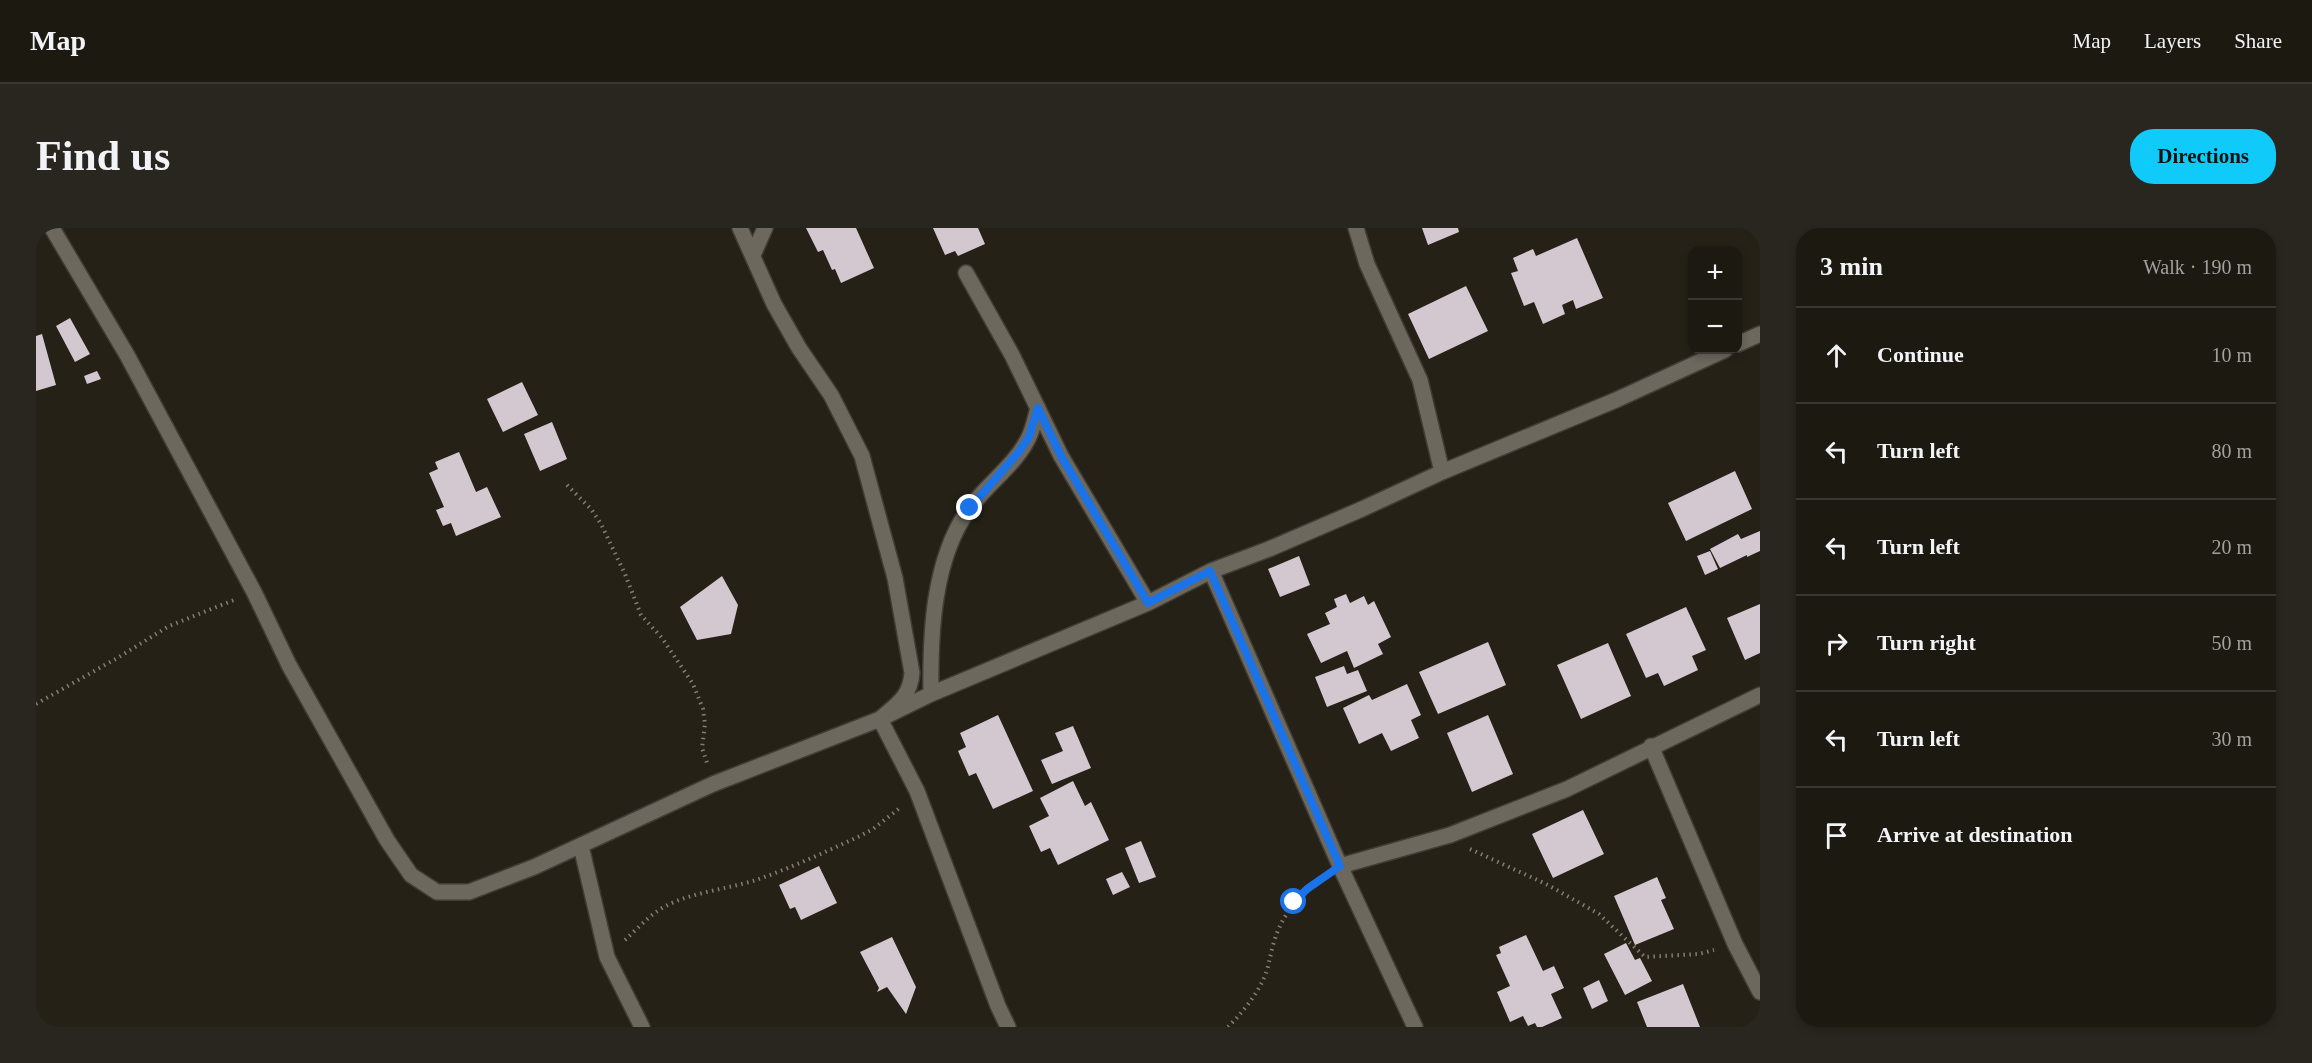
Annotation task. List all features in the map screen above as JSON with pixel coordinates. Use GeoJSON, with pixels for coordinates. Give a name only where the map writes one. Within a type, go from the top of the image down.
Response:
{"type":"FeatureCollection","features":[{"type":"Feature","properties":{"kind":"street"},"geometry":{"type":"LineString","coordinates":[[52,228],[127,356],[254,592],[289,665],[387,840],[411,875],[436,891],[469,892],[534,867],[713,784],[880,719],[931,694],[1148,603],[1210,571],[1269,549],[1442,472],[1616,400],[1716,354]]}},
{"type":"Feature","properties":{"kind":"street"},"geometry":{"type":"LineString","coordinates":[[740,228],[774,304],[850,431],[862,456],[872,489],[895,578],[912,673],[911,686],[907,694],[880,719]]}},
{"type":"Feature","properties":{"kind":"street"},"geometry":{"type":"LineString","coordinates":[[753,255],[765,228]]}},
{"type":"Feature","properties":{"kind":"street"},"geometry":{"type":"LineString","coordinates":[[1356,228],[1367,264],[1420,380],[1442,472]]}},
{"type":"Feature","properties":{"kind":"street"},"geometry":{"type":"LineString","coordinates":[[966,273],[1012,355],[1061,456],[1148,603]]}},
{"type":"Feature","properties":{"kind":"street"},"geometry":{"type":"LineString","coordinates":[[1742,342],[1760,333]]}},
{"type":"Feature","properties":{"kind":"street"},"geometry":{"type":"LineString","coordinates":[[931,694],[930,646],[945,554],[970,508],[1029,437],[1038,408]]}},
{"type":"Feature","properties":{"kind":"street"},"geometry":{"type":"LineString","coordinates":[[1210,571],[1340,866],[1415,1027]]}},
{"type":"Feature","properties":{"kind":"street"},"geometry":{"type":"LineString","coordinates":[[1340,866],[1450,835],[1567,789],[1651,746],[1760,695]]}},
{"type":"Feature","properties":{"kind":"street"},"geometry":{"type":"LineString","coordinates":[[880,719],[917,791],[1008,1027]]}},
{"type":"Feature","properties":{"kind":"street"},"geometry":{"type":"LineString","coordinates":[[1651,746],[1735,944],[1760,992]]}},
{"type":"Feature","properties":{"kind":"street"},"geometry":{"type":"LineString","coordinates":[[582,846],[607,957],[642,1027]]}},
{"type":"Feature","properties":{"kind":"path"},"geometry":{"type":"LineString","coordinates":[[567,485],[591,509],[601,524],[625,574],[641,615],[667,644],[693,684],[703,709],[705,724],[702,748],[713,784]]}},
{"type":"Feature","properties":{"kind":"path"},"geometry":{"type":"LineString","coordinates":[[36,704],[169,626],[254,592]]}},
{"type":"Feature","properties":{"kind":"path"},"geometry":{"type":"LineString","coordinates":[[607,957],[657,911],[701,893],[728,889],[759,879],[858,837],[903,805],[917,791]]}},
{"type":"Feature","properties":{"kind":"path"},"geometry":{"type":"LineString","coordinates":[[1450,835],[1464,846],[1548,885],[1599,914],[1645,957],[1699,954],[1735,944]]}},
{"type":"Feature","properties":{"kind":"path"},"geometry":{"type":"LineString","coordinates":[[1228,1027],[1263,981],[1280,927],[1294,902],[1307,889],[1340,866]]}},
{"type":"Feature","properties":{"kind":"building"},"geometry":{"type":"Polygon","coordinates":[[[806,228],[856,228],[874,268],[841,283],[823,250],[818,252],[806,228]]]}},
{"type":"Feature","properties":{"kind":"building"},"geometry":{"type":"Polygon","coordinates":[[[933,228],[978,228],[985,244],[958,256],[955,251],[945,255],[933,228]]]}},
{"type":"Feature","properties":{"kind":"building"},"geometry":{"type":"Polygon","coordinates":[[[1422,228],[1458,228],[1459,232],[1428,245],[1422,228]]]}},
{"type":"Feature","properties":{"kind":"building"},"geometry":{"type":"Polygon","coordinates":[[[1577,238],[1603,298],[1576,309],[1573,300],[1562,305],[1565,314],[1543,324],[1534,302],[1524,306],[1511,273],[1518,271],[1513,258],[1533,249],[1536,256],[1577,238]]]}},
{"type":"Feature","properties":{"kind":"building"},"geometry":{"type":"Polygon","coordinates":[[[1466,286],[1488,331],[1429,359],[1408,314],[1466,286]]]}},
{"type":"Feature","properties":{"kind":"building"},"geometry":{"type":"Polygon","coordinates":[[[70,318],[90,354],[75,362],[56,326],[70,318]]]}},
{"type":"Feature","properties":{"kind":"building"},"geometry":{"type":"Polygon","coordinates":[[[42,334],[56,385],[36,391],[36,336],[42,334]]]}},
{"type":"Feature","properties":{"kind":"building"},"geometry":{"type":"Polygon","coordinates":[[[97,371],[101,379],[87,384],[84,376],[97,371]]]}},
{"type":"Feature","properties":{"kind":"building"},"geometry":{"type":"Polygon","coordinates":[[[522,382],[538,415],[503,432],[487,399],[522,382]]]}},
{"type":"Feature","properties":{"kind":"building"},"geometry":{"type":"Polygon","coordinates":[[[552,422],[567,459],[540,471],[524,434],[552,422]]]}},
{"type":"Feature","properties":{"kind":"building"},"geometry":{"type":"Polygon","coordinates":[[[459,452],[476,492],[487,487],[501,517],[456,536],[451,523],[443,526],[436,510],[444,507],[429,473],[438,469],[435,462],[459,452]]]}},
{"type":"Feature","properties":{"kind":"building"},"geometry":{"type":"Polygon","coordinates":[[[1735,471],[1752,509],[1686,541],[1668,503],[1735,471]]]}},
{"type":"Feature","properties":{"kind":"building"},"geometry":{"type":"Polygon","coordinates":[[[1760,531],[1760,551],[1720,568],[1710,549],[1738,534],[1741,539],[1760,531]]]}},
{"type":"Feature","properties":{"kind":"building"},"geometry":{"type":"Polygon","coordinates":[[[1710,551],[1718,569],[1705,575],[1697,556],[1710,551]]]}},
{"type":"Feature","properties":{"kind":"building"},"geometry":{"type":"Polygon","coordinates":[[[1299,556],[1310,585],[1280,597],[1268,569],[1299,556]]]}},
{"type":"Feature","properties":{"kind":"building"},"geometry":{"type":"Polygon","coordinates":[[[722,576],[738,605],[731,634],[697,640],[680,607],[722,576]]]}},
{"type":"Feature","properties":{"kind":"building"},"geometry":{"type":"Polygon","coordinates":[[[1346,594],[1350,603],[1364,596],[1368,605],[1374,601],[1391,637],[1378,644],[1383,654],[1354,668],[1347,651],[1321,663],[1307,634],[1330,624],[1325,613],[1337,607],[1334,599],[1346,594]]]}},
{"type":"Feature","properties":{"kind":"building"},"geometry":{"type":"Polygon","coordinates":[[[1760,604],[1760,653],[1745,660],[1727,618],[1760,604]]]}},
{"type":"Feature","properties":{"kind":"building"},"geometry":{"type":"Polygon","coordinates":[[[1686,607],[1706,650],[1692,656],[1698,670],[1664,686],[1658,673],[1646,678],[1626,634],[1686,607]]]}},
{"type":"Feature","properties":{"kind":"building"},"geometry":{"type":"Polygon","coordinates":[[[1488,642],[1506,685],[1438,714],[1419,672],[1488,642]]]}},
{"type":"Feature","properties":{"kind":"building"},"geometry":{"type":"Polygon","coordinates":[[[1608,643],[1631,696],[1581,719],[1557,665],[1608,643]]]}},
{"type":"Feature","properties":{"kind":"building"},"geometry":{"type":"Polygon","coordinates":[[[1344,666],[1347,674],[1358,670],[1367,691],[1327,707],[1315,677],[1344,666]]]}},
{"type":"Feature","properties":{"kind":"building"},"geometry":{"type":"Polygon","coordinates":[[[1407,684],[1421,715],[1411,720],[1419,738],[1391,751],[1382,733],[1359,744],[1343,708],[1369,695],[1372,700],[1407,684]]]}},
{"type":"Feature","properties":{"kind":"building"},"geometry":{"type":"Polygon","coordinates":[[[998,715],[1033,791],[993,809],[976,773],[969,776],[958,751],[966,747],[960,733],[998,715]]]}},
{"type":"Feature","properties":{"kind":"building"},"geometry":{"type":"Polygon","coordinates":[[[1488,715],[1513,774],[1472,792],[1447,733],[1488,715]]]}},
{"type":"Feature","properties":{"kind":"building"},"geometry":{"type":"Polygon","coordinates":[[[1073,726],[1091,768],[1052,784],[1041,760],[1063,751],[1055,733],[1073,726]]]}},
{"type":"Feature","properties":{"kind":"building"},"geometry":{"type":"Polygon","coordinates":[[[1073,781],[1085,806],[1091,802],[1109,840],[1058,865],[1050,848],[1041,852],[1029,826],[1049,816],[1040,798],[1073,781]]]}},
{"type":"Feature","properties":{"kind":"building"},"geometry":{"type":"Polygon","coordinates":[[[1583,810],[1604,854],[1553,878],[1532,834],[1583,810]]]}},
{"type":"Feature","properties":{"kind":"building"},"geometry":{"type":"Polygon","coordinates":[[[1141,841],[1156,877],[1139,883],[1125,848],[1141,841]]]}},
{"type":"Feature","properties":{"kind":"building"},"geometry":{"type":"Polygon","coordinates":[[[819,866],[837,903],[801,920],[795,907],[790,909],[779,885],[819,866]]]}},
{"type":"Feature","properties":{"kind":"building"},"geometry":{"type":"Polygon","coordinates":[[[1122,872],[1130,887],[1113,895],[1106,879],[1122,872]]]}},
{"type":"Feature","properties":{"kind":"building"},"geometry":{"type":"Polygon","coordinates":[[[1657,877],[1666,898],[1661,900],[1674,929],[1635,945],[1614,896],[1657,877]]]}},
{"type":"Feature","properties":{"kind":"building"},"geometry":{"type":"Polygon","coordinates":[[[1526,935],[1543,971],[1554,966],[1564,988],[1551,994],[1562,1018],[1542,1027],[1537,1027],[1535,1023],[1528,1026],[1523,1016],[1510,1022],[1497,992],[1510,986],[1496,955],[1501,953],[1499,947],[1526,935]]]}},
{"type":"Feature","properties":{"kind":"building"},"geometry":{"type":"Polygon","coordinates":[[[892,937],[916,987],[906,1014],[887,987],[877,992],[879,988],[860,952],[892,937]]]}},
{"type":"Feature","properties":{"kind":"building"},"geometry":{"type":"Polygon","coordinates":[[[1626,943],[1635,960],[1640,958],[1652,981],[1625,995],[1604,954],[1626,943]]]}},
{"type":"Feature","properties":{"kind":"building"},"geometry":{"type":"Polygon","coordinates":[[[1599,980],[1608,1001],[1592,1009],[1583,988],[1599,980]]]}},
{"type":"Feature","properties":{"kind":"building"},"geometry":{"type":"Polygon","coordinates":[[[1683,984],[1700,1027],[1647,1027],[1637,1002],[1683,984]]]}},
{"type":"Feature","properties":{"kind":"route"},"geometry":{"type":"LineString","coordinates":[[970,508],[1029,437],[1038,408],[1061,456],[1148,603],[1210,571],[1340,866],[1307,889],[1294,902]]}}]}
